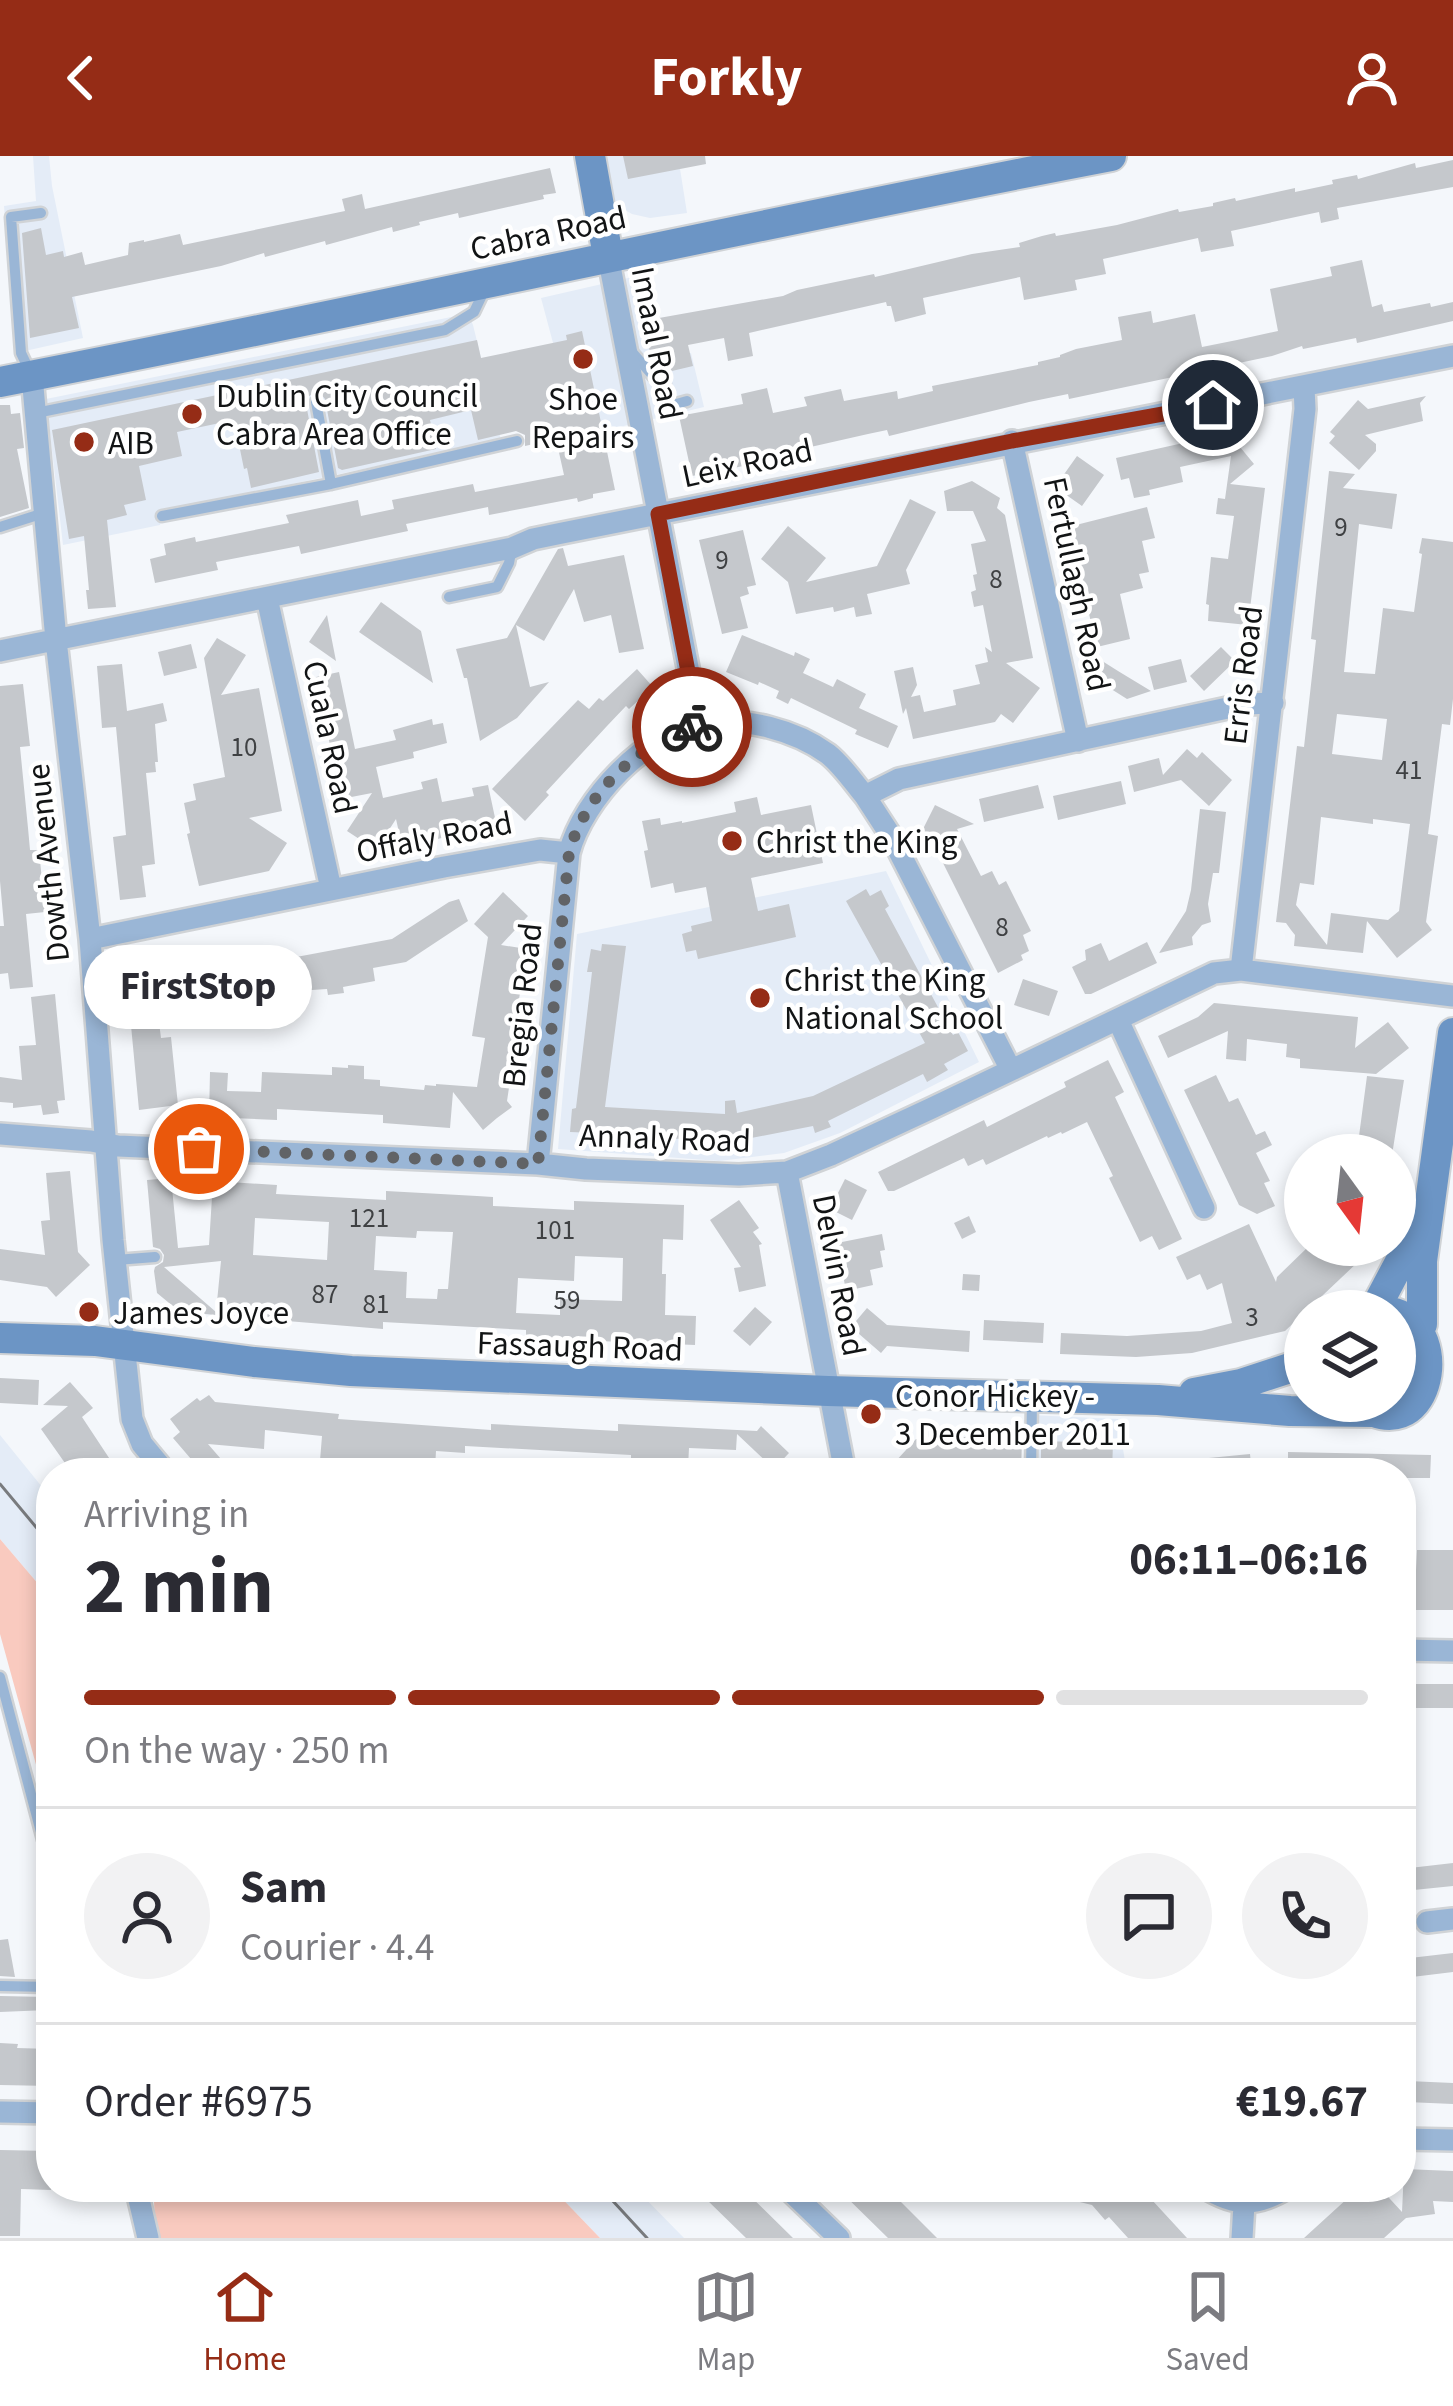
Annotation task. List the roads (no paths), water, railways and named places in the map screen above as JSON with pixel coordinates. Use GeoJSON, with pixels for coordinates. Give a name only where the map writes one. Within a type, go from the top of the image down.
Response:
{"type":"FeatureCollection","features":[{"type":"Feature","properties":{"kind":"street"},"geometry":{"type":"LineString","coordinates":[[590,156],[608,256]]}},
{"type":"Feature","properties":{"kind":"street","name":"Cabra Road"},"geometry":{"type":"LineString","coordinates":[[0,382],[336,315],[991,168],[1112,156]]}},
{"type":"Feature","properties":{"kind":"street","name":"Imaal Road"},"geometry":{"type":"LineString","coordinates":[[608,256],[698,724]]}},
{"type":"Feature","properties":{"kind":"street","name":"Leix Road"},"geometry":{"type":"LineString","coordinates":[[0,651],[1012,441],[1453,356]]}},
{"type":"Feature","properties":{"kind":"street","name":"Dowth Avenue"},"geometry":{"type":"LineString","coordinates":[[32,376],[90,939],[132,1419],[136,1435],[154,1458]]}},
{"type":"Feature","properties":{"kind":"street","name":"Erris Road"},"geometry":{"type":"LineString","coordinates":[[1241,970],[1304,387]]}},
{"type":"Feature","properties":{"kind":"street","name":"Fertullagh Road"},"geometry":{"type":"LineString","coordinates":[[1012,441],[1078,741]]}},
{"type":"Feature","properties":{"kind":"street","name":"Cuala Road"},"geometry":{"type":"LineString","coordinates":[[267,598],[331,889]]}},
{"type":"Feature","properties":{"kind":"street"},"geometry":{"type":"LineString","coordinates":[[865,796],[899,779],[1246,704],[1273,703]]}},
{"type":"Feature","properties":{"kind":"street"},"geometry":{"type":"LineString","coordinates":[[569,853],[586,811],[609,783],[654,744],[698,724],[734,722],[802,738],[831,756],[865,796],[1011,1070]]}},
{"type":"Feature","properties":{"kind":"street","name":"Offaly Road"},"geometry":{"type":"LineString","coordinates":[[90,939],[541,850],[569,853]]}},
{"type":"Feature","properties":{"kind":"street","name":"Bregia Road"},"geometry":{"type":"LineString","coordinates":[[538,1164],[569,853]]}},
{"type":"Feature","properties":{"kind":"street","name":"Annaly Road"},"geometry":{"type":"LineString","coordinates":[[0,1134],[118,1146],[602,1170],[787,1172],[1214,973],[1241,970],[1453,996]]}},
{"type":"Feature","properties":{"kind":"street"},"geometry":{"type":"LineString","coordinates":[[1118,1020],[1204,1208]]}},
{"type":"Feature","properties":{"kind":"street"},"geometry":{"type":"LineString","coordinates":[[1415,1290],[1448,1112],[1453,1034]]}},
{"type":"Feature","properties":{"kind":"street","name":"Delvin Road"},"geometry":{"type":"LineString","coordinates":[[787,1172],[841,1458]]}},
{"type":"Feature","properties":{"kind":"street"},"geometry":{"type":"LineString","coordinates":[[1385,1290],[1430,1204]]}},
{"type":"Feature","properties":{"kind":"street"},"geometry":{"type":"LineString","coordinates":[[1416,1322],[1431,1332],[1440,1387]]}},
{"type":"Feature","properties":{"kind":"street","name":"Fassaugh Road"},"geometry":{"type":"LineString","coordinates":[[0,1338],[125,1344],[351,1371],[1158,1400],[1284,1410]]}},
{"type":"Feature","properties":{"kind":"street","name":"Fassaugh Road"},"geometry":{"type":"LineString","coordinates":[[1158,1400],[1241,1384],[1284,1370]]}},
{"type":"Feature","properties":{"kind":"street"},"geometry":{"type":"LineString","coordinates":[[1416,1650],[1453,1651]]}},
{"type":"Feature","properties":{"kind":"street"},"geometry":{"type":"LineString","coordinates":[[1427,1922],[1453,1919]]}},
{"type":"Feature","properties":{"kind":"street"},"geometry":{"type":"LineString","coordinates":[[0,2112],[36,2113]]}},
{"type":"Feature","properties":{"kind":"street"},"geometry":{"type":"LineString","coordinates":[[1416,2139],[1453,2140]]}},
{"type":"Feature","properties":{"kind":"street"},"geometry":{"type":"LineString","coordinates":[[140,2202],[148,2238]]}},
{"type":"Feature","properties":{"kind":"street"},"geometry":{"type":"LineString","coordinates":[[802,2202],[839,2238]]}},
{"type":"Feature","properties":{"kind":"street"},"geometry":{"type":"LineString","coordinates":[[1235,2202],[1252,2202]]}},
{"type":"Feature","properties":{"kind":"street"},"geometry":{"type":"LineString","coordinates":[[1242,2238],[1244,2204]]}},
{"type":"Feature","properties":{"kind":"lane"},"geometry":{"type":"LineString","coordinates":[[32,376],[21,353],[11,218],[41,213]]}},
{"type":"Feature","properties":{"kind":"lane"},"geometry":{"type":"LineString","coordinates":[[36,413],[445,330],[474,312],[490,281]]}},
{"type":"Feature","properties":{"kind":"lane"},"geometry":{"type":"LineString","coordinates":[[625,344],[654,377],[663,375],[669,406],[688,401]]}},
{"type":"Feature","properties":{"kind":"lane"},"geometry":{"type":"LineString","coordinates":[[306,358],[310,374]]}},
{"type":"Feature","properties":{"kind":"lane"},"geometry":{"type":"LineString","coordinates":[[316,402],[331,484]]}},
{"type":"Feature","properties":{"kind":"lane"},"geometry":{"type":"LineString","coordinates":[[163,516],[517,441]]}},
{"type":"Feature","properties":{"kind":"lane"},"geometry":{"type":"LineString","coordinates":[[0,527],[44,512]]}},
{"type":"Feature","properties":{"kind":"lane"},"geometry":{"type":"LineString","coordinates":[[449,597],[497,586],[512,548]]}},
{"type":"Feature","properties":{"kind":"lane"},"geometry":{"type":"LineString","coordinates":[[115,1260],[155,1257]]}},
{"type":"Feature","properties":{"kind":"lane"},"geometry":{"type":"LineString","coordinates":[[1030,1458],[1032,1398]]}},
{"type":"Feature","properties":{"kind":"lane"},"geometry":{"type":"LineString","coordinates":[[0,1677],[36,1813]]}},
{"type":"Feature","properties":{"kind":"lane"},"geometry":{"type":"LineString","coordinates":[[0,1986],[36,1987]]}},
{"type":"Feature","properties":{"kind":"tram line"},"geometry":{"type":"LineString","coordinates":[[0,1484],[36,1527]]}},
{"type":"Feature","properties":{"kind":"tram line"},"geometry":{"type":"LineString","coordinates":[[614,2202],[647,2238]]}},
{"type":"Feature","properties":{"kind":"place","name":"Shoe Repairs"},"geometry":{"type":"Point","coordinates":[583,359]}},
{"type":"Feature","properties":{"kind":"place","name":"Dublin City Council Cabra Area Office"},"geometry":{"type":"Point","coordinates":[192,414]}},
{"type":"Feature","properties":{"kind":"place","name":"AIB"},"geometry":{"type":"Point","coordinates":[84,442]}},
{"type":"Feature","properties":{"kind":"place","name":"Christ the King"},"geometry":{"type":"Point","coordinates":[732,841]}},
{"type":"Feature","properties":{"kind":"place","name":"Christ the King National School"},"geometry":{"type":"Point","coordinates":[760,998]}},
{"type":"Feature","properties":{"kind":"place","name":"FirstStop"},"geometry":{"type":"Point","coordinates":[199,1149]}},
{"type":"Feature","properties":{"kind":"place","name":"James Joyce"},"geometry":{"type":"Point","coordinates":[89,1312]}},
{"type":"Feature","properties":{"kind":"place","name":"Conor Hickey - 3 December 2011"},"geometry":{"type":"Point","coordinates":[871,1414]}}]}
